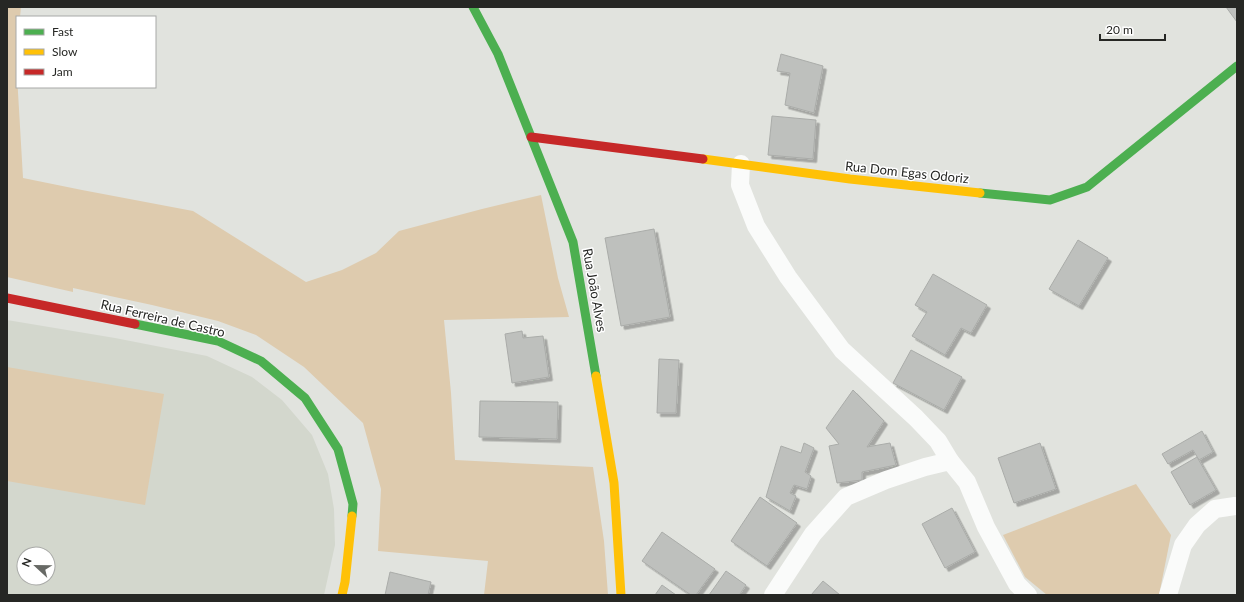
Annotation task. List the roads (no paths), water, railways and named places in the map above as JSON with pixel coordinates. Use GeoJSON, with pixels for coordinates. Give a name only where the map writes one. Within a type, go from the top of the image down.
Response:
{"type":"FeatureCollection","features":[{"type":"Feature","properties":{"kind":"street","name":"Rua João Alves"},"geometry":{"type":"LineString","coordinates":[[473,7],[498,54],[573,242],[614,483],[621,595]]}},
{"type":"Feature","properties":{"kind":"street","name":"Rua Dom Egas Odoriz"},"geometry":{"type":"LineString","coordinates":[[532,137],[640,150],[850,179],[1050,200],[1087,187],[1237,66]]}},
{"type":"Feature","properties":{"kind":"street"},"geometry":{"type":"LineString","coordinates":[[741,164],[740,185],[756,226],[788,277],[842,350],[916,418],[938,441],[950,461],[967,482],[986,527],[1017,584],[1028,595]]}},
{"type":"Feature","properties":{"kind":"street","name":"Rua Ferreira de Castro"},"geometry":{"type":"LineString","coordinates":[[7,298],[218,341],[261,361],[305,398],[338,449],[353,504],[345,582],[342,595]]}},
{"type":"Feature","properties":{"kind":"street"},"geometry":{"type":"LineString","coordinates":[[773,595],[813,534],[846,497],[906,474],[950,461]]}},
{"type":"Feature","properties":{"kind":"street"},"geometry":{"type":"LineString","coordinates":[[1168,595],[1183,544],[1197,525],[1215,509],[1235,506]]}}]}
